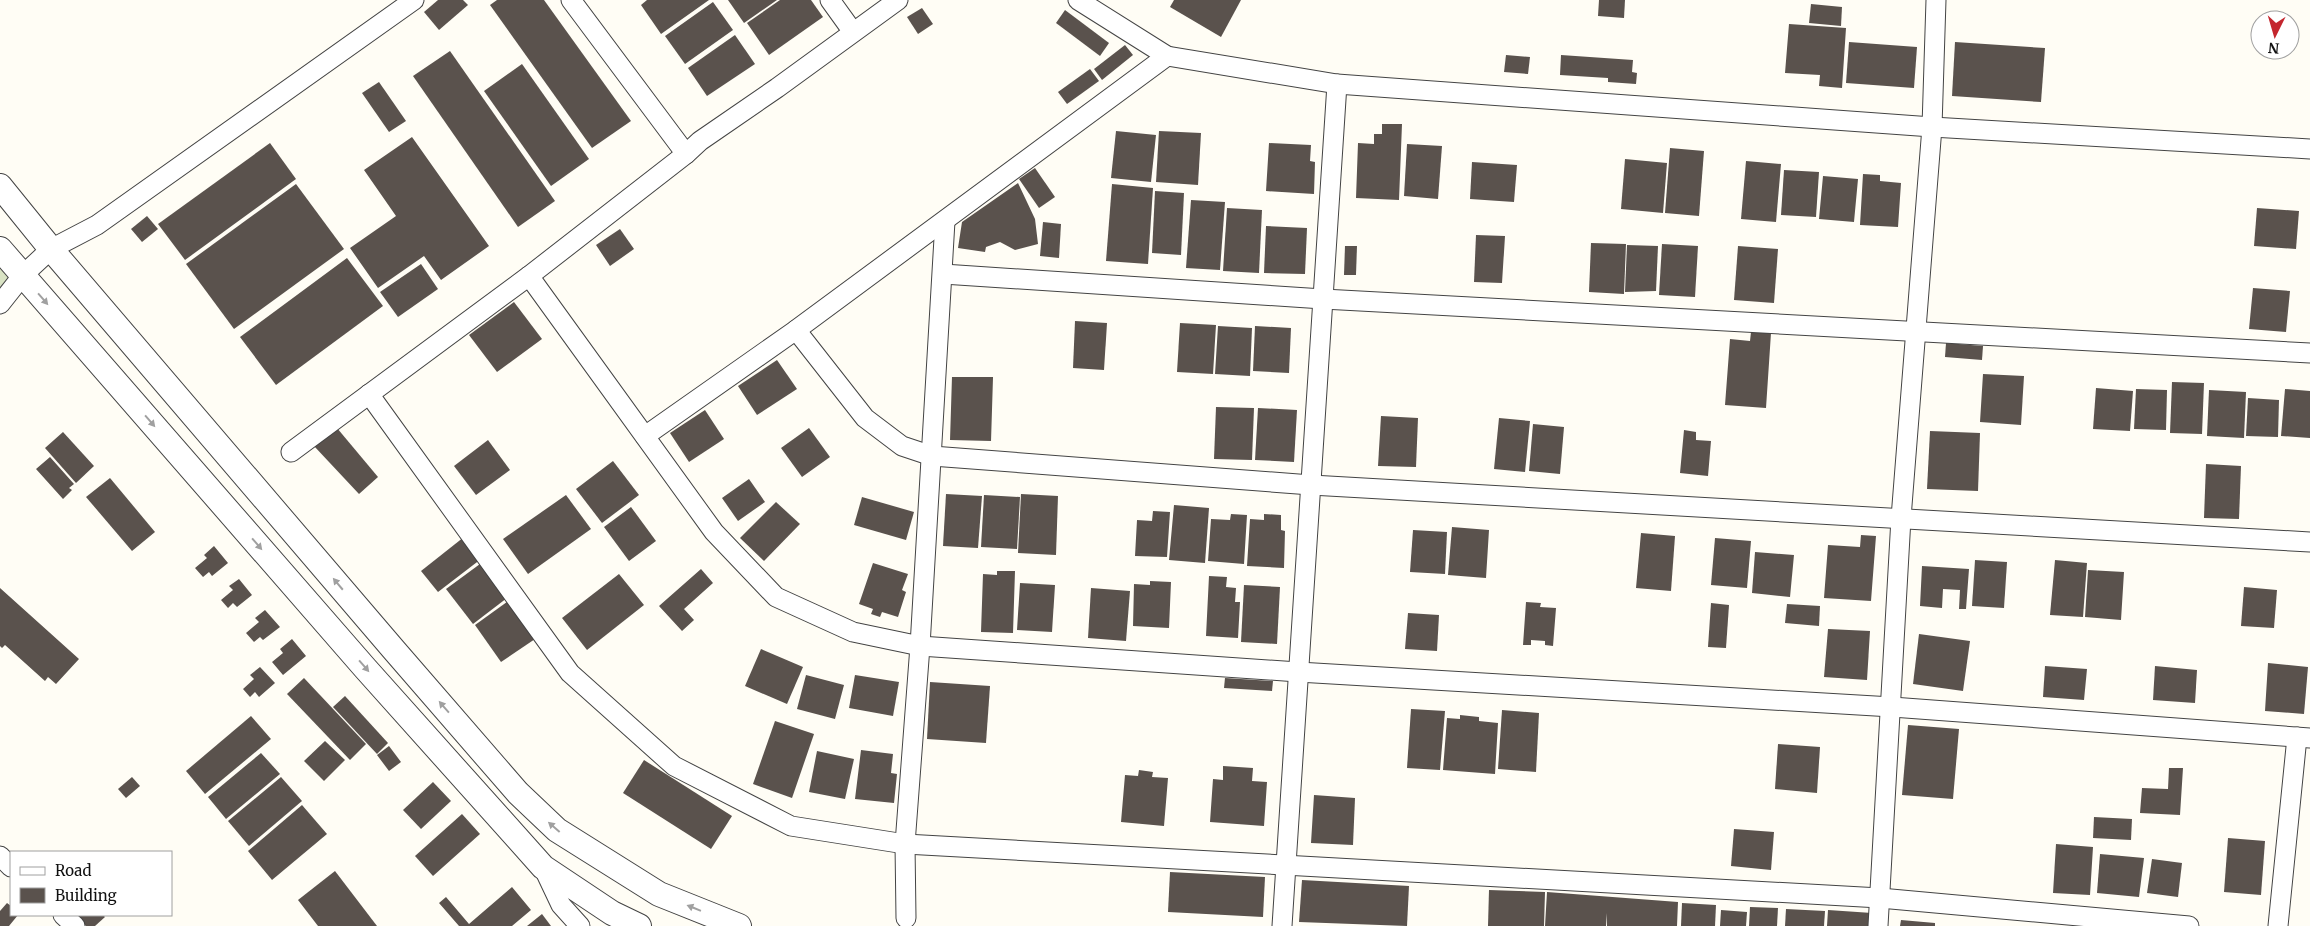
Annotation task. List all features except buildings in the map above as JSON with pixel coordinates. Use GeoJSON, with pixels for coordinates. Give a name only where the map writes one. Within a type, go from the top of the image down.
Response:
{"type":"FeatureCollection","features":[{"type":"Feature","properties":{"kind":"street"},"geometry":{"type":"LineString","coordinates":[[0,304],[23,275],[52,250],[97,225],[414,0]]}},
{"type":"Feature","properties":{"kind":"street"},"geometry":{"type":"LineString","coordinates":[[571,0],[686,154]]}},
{"type":"Feature","properties":{"kind":"street"},"geometry":{"type":"LineString","coordinates":[[830,0],[853,32]]}},
{"type":"Feature","properties":{"kind":"street"},"geometry":{"type":"LineString","coordinates":[[291,452],[529,276],[686,154],[700,141],[898,0]]}},
{"type":"Feature","properties":{"kind":"street"},"geometry":{"type":"LineString","coordinates":[[1078,0],[1166,56],[1337,84],[1932,127],[2310,148]]}},
{"type":"Feature","properties":{"kind":"street"},"geometry":{"type":"LineString","coordinates":[[1878,926],[1892,706],[1901,518],[1932,127],[1936,0]]}},
{"type":"Feature","properties":{"kind":"street"},"geometry":{"type":"LineString","coordinates":[[645,436],[796,330],[946,221],[1166,56]]}},
{"type":"Feature","properties":{"kind":"street"},"geometry":{"type":"LineString","coordinates":[[1282,926],[1337,84]]}},
{"type":"Feature","properties":{"kind":"street"},"geometry":{"type":"LineString","coordinates":[[0,186],[52,250],[518,793],[557,830],[658,894],[739,926]]}},
{"type":"Feature","properties":{"kind":"street"},"geometry":{"type":"LineString","coordinates":[[906,918],[905,844],[920,646],[946,221]]}},
{"type":"Feature","properties":{"kind":"street"},"geometry":{"type":"LineString","coordinates":[[0,249],[359,661],[543,867],[612,913],[639,926]]}},
{"type":"Feature","properties":{"kind":"street"},"geometry":{"type":"LineString","coordinates":[[943,274],[1323,299],[2310,353]]}},
{"type":"Feature","properties":{"kind":"street"},"geometry":{"type":"LineString","coordinates":[[529,276],[714,532],[776,597],[853,632],[920,646],[1298,672],[1892,706],[2304,737],[2278,926]]}},
{"type":"Feature","properties":{"kind":"street"},"geometry":{"type":"LineString","coordinates":[[796,330],[865,418],[902,446],[932,456],[1311,485],[2310,542]]}},
{"type":"Feature","properties":{"kind":"street"},"geometry":{"type":"LineString","coordinates":[[369,394],[570,673],[674,766],[791,826],[905,844],[1880,898],[2189,926]]}},
{"type":"Feature","properties":{"kind":"street"},"geometry":{"type":"LineString","coordinates":[[0,856],[10,866]]}},
{"type":"Feature","properties":{"kind":"street"},"geometry":{"type":"LineString","coordinates":[[543,867],[561,904],[580,926]]}},
{"type":"Feature","properties":{"kind":"street"},"geometry":{"type":"LineString","coordinates":[[64,916],[74,926]]}},
{"type":"Feature","properties":{"kind":"green space"},"geometry":{"type":"Polygon","coordinates":[[[0,250],[23,275],[0,304],[0,250]]]}}]}
